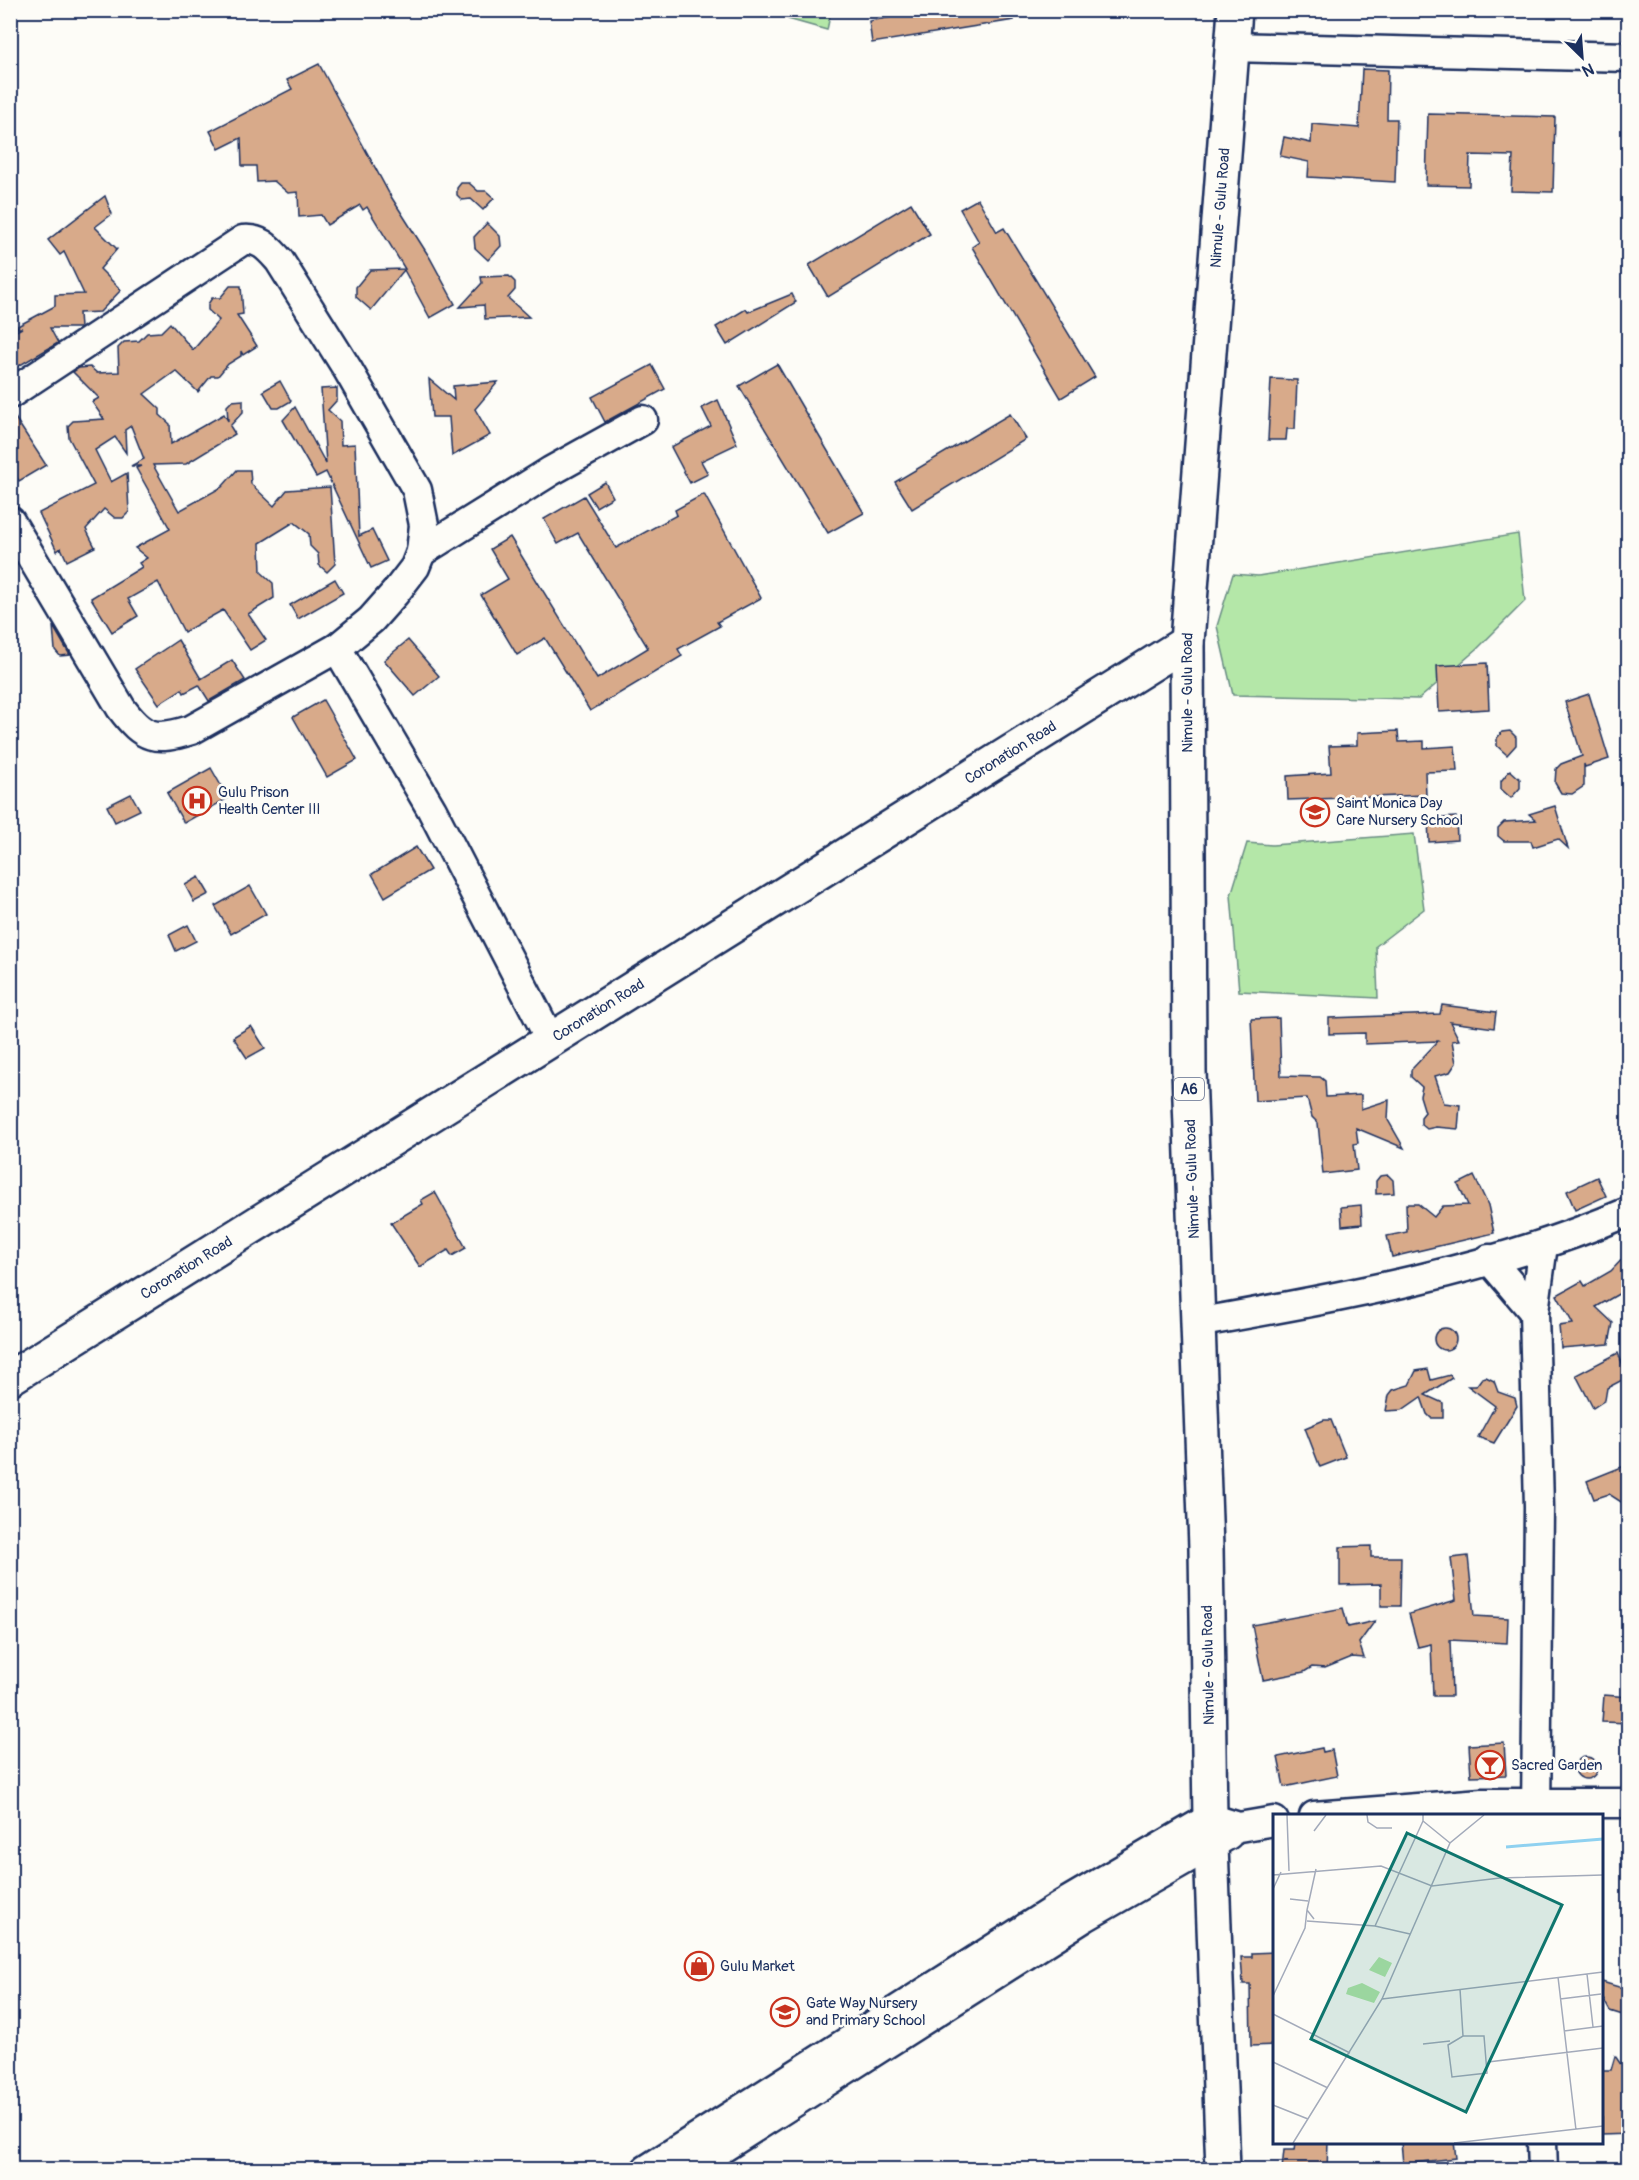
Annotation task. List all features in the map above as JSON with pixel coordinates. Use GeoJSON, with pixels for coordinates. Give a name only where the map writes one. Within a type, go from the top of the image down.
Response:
{"type":"FeatureCollection","features":[{"type":"Feature","properties":{"kind":"main road","name":"Nimule - Gulu Road"},"geometry":{"type":"LineString","coordinates":[[1223,2169],[1220,1830],[1196,1323],[1189,1071],[1187,642],[1234,10]]}},
{"type":"Feature","properties":{"kind":"main road","name":"Coronation Road"},"geometry":{"type":"LineString","coordinates":[[10,1378],[1187,642]]}},
{"type":"Feature","properties":{"kind":"street"},"geometry":{"type":"LineString","coordinates":[[1230,47],[1629,57]]}},
{"type":"Feature","properties":{"kind":"street"},"geometry":{"type":"LineString","coordinates":[[10,394],[243,240],[250,239],[265,244],[279,260],[348,370],[417,490],[424,525],[421,552],[415,567],[371,620],[337,648],[191,730],[172,736],[147,736],[136,728],[121,708],[11,525]]}},
{"type":"Feature","properties":{"kind":"street"},"geometry":{"type":"LineString","coordinates":[[421,552],[551,471],[643,420]]}},
{"type":"Feature","properties":{"kind":"street"},"geometry":{"type":"LineString","coordinates":[[337,648],[432,810],[550,1039]]}},
{"type":"Feature","properties":{"kind":"street"},"geometry":{"type":"LineString","coordinates":[[1196,1323],[1399,1284],[1543,1245],[1629,1212]]}},
{"type":"Feature","properties":{"kind":"street"},"geometry":{"type":"LineString","coordinates":[[1536,1808],[1539,1507],[1534,1312],[1543,1245]]}},
{"type":"Feature","properties":{"kind":"street"},"geometry":{"type":"LineString","coordinates":[[1489,1259],[1534,1312]]}},
{"type":"Feature","properties":{"kind":"street"},"geometry":{"type":"LineString","coordinates":[[1346,1814],[1629,1803]]}},
{"type":"Feature","properties":{"kind":"street"},"geometry":{"type":"LineString","coordinates":[[646,2169],[1065,1903],[1220,1830],[1273,1821]]}},
{"type":"Feature","properties":{"kind":"street"},"geometry":{"type":"LineString","coordinates":[[688,2169],[1220,1830]]}},
{"type":"Feature","properties":{"kind":"street"},"geometry":{"type":"LineString","coordinates":[[1542,2144],[1543,2169]]}},
{"type":"Feature","properties":{"kind":"green space"},"geometry":{"type":"Polygon","coordinates":[[[781,11],[831,11],[827,30],[788,19],[781,11]]]}},
{"type":"Feature","properties":{"kind":"green space"},"geometry":{"type":"Polygon","coordinates":[[[1518,534],[1525,601],[1477,649],[1419,699],[1233,695],[1217,626],[1233,574],[1258,576],[1518,534]]]}},
{"type":"Feature","properties":{"kind":"green space"},"geometry":{"type":"Polygon","coordinates":[[[1414,834],[1424,909],[1376,946],[1378,998],[1239,991],[1231,895],[1247,843],[1272,845],[1414,834]]]}},
{"type":"Feature","properties":{"kind":"building"},"geometry":{"type":"Polygon","coordinates":[[[934,10],[1013,10],[1014,20],[872,43],[869,21],[934,10]]]}},
{"type":"Feature","properties":{"kind":"building"},"geometry":{"type":"Polygon","coordinates":[[[319,64],[390,195],[430,258],[455,304],[430,318],[404,270],[371,310],[356,297],[356,287],[370,270],[405,269],[367,207],[363,210],[360,205],[327,225],[321,215],[299,217],[298,192],[288,193],[274,181],[257,182],[256,166],[242,166],[241,138],[219,149],[210,131],[292,89],[287,80],[319,64]]]}},
{"type":"Feature","properties":{"kind":"building"},"geometry":{"type":"Polygon","coordinates":[[[1362,69],[1388,70],[1387,119],[1397,119],[1395,182],[1308,177],[1309,162],[1280,156],[1284,137],[1311,143],[1312,124],[1359,128],[1362,69]]]}},
{"type":"Feature","properties":{"kind":"building"},"geometry":{"type":"Polygon","coordinates":[[[1428,114],[1555,117],[1553,192],[1511,191],[1513,156],[1470,155],[1469,186],[1426,185],[1428,114]]]}},
{"type":"Feature","properties":{"kind":"building"},"geometry":{"type":"Polygon","coordinates":[[[461,183],[469,183],[478,191],[486,191],[494,198],[483,210],[471,199],[462,200],[457,195],[457,188],[461,183]]]}},
{"type":"Feature","properties":{"kind":"building"},"geometry":{"type":"Polygon","coordinates":[[[105,196],[112,214],[95,227],[117,249],[100,269],[121,290],[100,312],[79,313],[80,328],[50,328],[58,343],[10,371],[10,334],[22,328],[14,328],[55,306],[55,295],[84,294],[64,252],[60,255],[48,240],[105,196]]]}},
{"type":"Feature","properties":{"kind":"building"},"geometry":{"type":"Polygon","coordinates":[[[978,199],[997,232],[1004,228],[1095,377],[1061,398],[972,247],[979,242],[960,209],[978,199]]]}},
{"type":"Feature","properties":{"kind":"building"},"geometry":{"type":"Polygon","coordinates":[[[911,203],[930,234],[828,297],[809,265],[911,203]]]}},
{"type":"Feature","properties":{"kind":"building"},"geometry":{"type":"Polygon","coordinates":[[[487,223],[500,236],[501,246],[488,260],[475,248],[474,237],[487,223]]]}},
{"type":"Feature","properties":{"kind":"building"},"geometry":{"type":"Polygon","coordinates":[[[509,276],[515,282],[515,290],[508,298],[529,317],[485,319],[484,305],[460,307],[482,283],[481,277],[509,276]]]}},
{"type":"Feature","properties":{"kind":"building"},"geometry":{"type":"Polygon","coordinates":[[[230,286],[241,286],[243,314],[237,315],[257,346],[243,355],[241,351],[241,356],[228,364],[218,376],[211,376],[198,392],[176,371],[144,394],[160,409],[160,415],[170,424],[171,444],[224,414],[228,421],[227,406],[232,401],[243,400],[243,412],[230,426],[235,434],[186,464],[153,465],[179,511],[222,487],[237,470],[250,470],[251,484],[274,506],[287,490],[330,487],[335,564],[327,572],[319,565],[318,554],[310,546],[309,534],[294,522],[260,543],[261,572],[273,583],[274,598],[248,614],[266,640],[250,650],[223,610],[184,632],[158,582],[128,599],[138,616],[112,632],[91,598],[142,567],[139,563],[147,558],[135,548],[170,529],[136,468],[141,466],[131,466],[144,459],[131,426],[125,430],[126,453],[115,437],[95,450],[111,482],[127,473],[129,512],[123,518],[115,518],[104,509],[86,529],[95,547],[67,561],[61,548],[57,551],[39,513],[94,485],[69,438],[68,426],[73,421],[104,419],[92,402],[99,398],[73,372],[79,368],[90,367],[97,373],[119,372],[118,348],[124,342],[139,341],[147,333],[161,332],[170,323],[193,350],[219,320],[208,310],[208,304],[212,298],[220,298],[230,286]]]}},
{"type":"Feature","properties":{"kind":"building"},"geometry":{"type":"Polygon","coordinates":[[[792,294],[796,302],[727,345],[716,327],[746,309],[748,312],[792,294]]]}},
{"type":"Feature","properties":{"kind":"building"},"geometry":{"type":"Polygon","coordinates":[[[777,364],[864,513],[828,533],[739,386],[777,364]]]}},
{"type":"Feature","properties":{"kind":"building"},"geometry":{"type":"Polygon","coordinates":[[[652,365],[665,389],[605,422],[592,397],[652,365]]]}},
{"type":"Feature","properties":{"kind":"building"},"geometry":{"type":"Polygon","coordinates":[[[429,379],[454,400],[453,386],[498,382],[475,409],[490,435],[452,456],[449,417],[432,417],[429,379]]]}},
{"type":"Feature","properties":{"kind":"building"},"geometry":{"type":"Polygon","coordinates":[[[1271,379],[1297,380],[1295,429],[1287,429],[1286,440],[1268,440],[1271,379]]]}},
{"type":"Feature","properties":{"kind":"building"},"geometry":{"type":"Polygon","coordinates":[[[280,381],[291,401],[279,408],[273,408],[263,391],[280,381]]]}},
{"type":"Feature","properties":{"kind":"building"},"geometry":{"type":"Polygon","coordinates":[[[337,388],[337,400],[328,410],[340,421],[341,445],[355,444],[359,536],[372,530],[387,561],[371,568],[326,472],[316,477],[283,420],[295,407],[326,464],[321,389],[337,388]]]}},
{"type":"Feature","properties":{"kind":"building"},"geometry":{"type":"Polygon","coordinates":[[[718,400],[737,444],[701,461],[708,474],[690,483],[671,447],[711,426],[702,408],[718,400]]]}},
{"type":"Feature","properties":{"kind":"building"},"geometry":{"type":"Polygon","coordinates":[[[10,410],[46,465],[19,481],[10,467],[10,410]]]}},
{"type":"Feature","properties":{"kind":"building"},"geometry":{"type":"Polygon","coordinates":[[[1010,414],[1026,439],[912,509],[895,482],[1010,414]]]}},
{"type":"Feature","properties":{"kind":"building"},"geometry":{"type":"Polygon","coordinates":[[[605,482],[613,497],[596,507],[587,493],[605,482]]]}},
{"type":"Feature","properties":{"kind":"building"},"geometry":{"type":"Polygon","coordinates":[[[704,494],[761,598],[717,622],[720,626],[678,649],[682,656],[590,711],[545,638],[517,655],[481,595],[508,579],[490,549],[510,537],[597,679],[648,648],[578,533],[558,544],[544,519],[584,496],[616,548],[677,515],[675,510],[704,494]]]}},
{"type":"Feature","properties":{"kind":"building"},"geometry":{"type":"Polygon","coordinates":[[[335,579],[343,593],[298,619],[290,605],[335,579]]]}},
{"type":"Feature","properties":{"kind":"building"},"geometry":{"type":"Polygon","coordinates":[[[53,626],[70,655],[60,656],[55,650],[53,626]]]}},
{"type":"Feature","properties":{"kind":"building"},"geometry":{"type":"Polygon","coordinates":[[[178,640],[201,679],[232,660],[245,680],[209,701],[199,685],[184,693],[182,689],[159,704],[135,669],[178,640]]]}},
{"type":"Feature","properties":{"kind":"building"},"geometry":{"type":"Polygon","coordinates":[[[408,640],[439,676],[415,696],[384,660],[408,640]]]}},
{"type":"Feature","properties":{"kind":"building"},"geometry":{"type":"Polygon","coordinates":[[[1487,663],[1489,709],[1439,712],[1437,666],[1487,663]]]}},
{"type":"Feature","properties":{"kind":"building"},"geometry":{"type":"Polygon","coordinates":[[[1589,694],[1609,759],[1585,767],[1584,764],[1584,786],[1572,794],[1561,793],[1555,783],[1556,769],[1561,764],[1582,756],[1565,702],[1589,694]]]}},
{"type":"Feature","properties":{"kind":"building"},"geometry":{"type":"Polygon","coordinates":[[[323,700],[357,760],[327,777],[293,717],[323,700]]]}},
{"type":"Feature","properties":{"kind":"building"},"geometry":{"type":"Polygon","coordinates":[[[1398,731],[1399,742],[1424,741],[1424,748],[1455,746],[1457,771],[1425,772],[1426,795],[1288,800],[1287,776],[1331,773],[1329,746],[1357,745],[1357,733],[1398,731]]]}},
{"type":"Feature","properties":{"kind":"building"},"geometry":{"type":"Polygon","coordinates":[[[1510,731],[1516,737],[1516,745],[1507,755],[1497,746],[1497,738],[1502,732],[1510,731]]]}},
{"type":"Feature","properties":{"kind":"building"},"geometry":{"type":"Polygon","coordinates":[[[211,768],[228,798],[184,823],[167,793],[211,768]]]}},
{"type":"Feature","properties":{"kind":"building"},"geometry":{"type":"Polygon","coordinates":[[[1510,770],[1520,779],[1520,788],[1511,798],[1501,789],[1501,781],[1510,770]]]}},
{"type":"Feature","properties":{"kind":"building"},"geometry":{"type":"Polygon","coordinates":[[[131,794],[140,810],[115,822],[107,806],[131,794]]]}},
{"type":"Feature","properties":{"kind":"building"},"geometry":{"type":"Polygon","coordinates":[[[1555,806],[1568,848],[1558,839],[1533,847],[1531,841],[1504,841],[1498,836],[1498,828],[1504,822],[1536,820],[1529,814],[1555,806]]]}},
{"type":"Feature","properties":{"kind":"building"},"geometry":{"type":"Polygon","coordinates":[[[1456,817],[1457,840],[1429,842],[1428,819],[1456,817]]]}},
{"type":"Feature","properties":{"kind":"building"},"geometry":{"type":"Polygon","coordinates":[[[416,847],[430,870],[385,897],[372,874],[416,847]]]}},
{"type":"Feature","properties":{"kind":"building"},"geometry":{"type":"Polygon","coordinates":[[[199,877],[209,894],[194,902],[185,885],[199,877]]]}},
{"type":"Feature","properties":{"kind":"building"},"geometry":{"type":"Polygon","coordinates":[[[250,886],[266,914],[231,934],[215,906],[250,886]]]}},
{"type":"Feature","properties":{"kind":"building"},"geometry":{"type":"Polygon","coordinates":[[[188,925],[196,941],[176,951],[169,935],[188,925]]]}},
{"type":"Feature","properties":{"kind":"building"},"geometry":{"type":"Polygon","coordinates":[[[1442,1005],[1496,1012],[1494,1028],[1450,1022],[1459,1040],[1452,1041],[1456,1063],[1450,1072],[1435,1076],[1444,1103],[1460,1105],[1458,1129],[1436,1127],[1427,1129],[1421,1124],[1421,1117],[1425,1112],[1420,1096],[1422,1087],[1411,1077],[1411,1070],[1438,1041],[1365,1044],[1365,1033],[1329,1034],[1329,1018],[1440,1014],[1442,1005]]]}},
{"type":"Feature","properties":{"kind":"building"},"geometry":{"type":"Polygon","coordinates":[[[1279,1018],[1281,1076],[1320,1077],[1325,1081],[1326,1097],[1361,1095],[1361,1109],[1389,1100],[1388,1120],[1404,1148],[1356,1128],[1358,1143],[1354,1144],[1357,1170],[1323,1174],[1318,1123],[1312,1117],[1307,1098],[1255,1101],[1251,1019],[1279,1018]]]}},
{"type":"Feature","properties":{"kind":"building"},"geometry":{"type":"Polygon","coordinates":[[[251,1026],[265,1048],[247,1058],[233,1037],[251,1026]]]}},
{"type":"Feature","properties":{"kind":"building"},"geometry":{"type":"Polygon","coordinates":[[[1388,1175],[1393,1180],[1394,1193],[1376,1194],[1376,1181],[1380,1176],[1388,1175]]]}},
{"type":"Feature","properties":{"kind":"building"},"geometry":{"type":"Polygon","coordinates":[[[1474,1176],[1488,1205],[1494,1233],[1392,1257],[1387,1236],[1407,1232],[1406,1204],[1418,1204],[1434,1217],[1443,1206],[1468,1205],[1458,1184],[1474,1176]]]}},
{"type":"Feature","properties":{"kind":"building"},"geometry":{"type":"Polygon","coordinates":[[[1597,1177],[1606,1196],[1575,1210],[1567,1191],[1597,1177]]]}},
{"type":"Feature","properties":{"kind":"building"},"geometry":{"type":"Polygon","coordinates":[[[435,1192],[466,1248],[452,1256],[448,1250],[420,1267],[391,1223],[423,1204],[421,1200],[435,1192]]]}},
{"type":"Feature","properties":{"kind":"building"},"geometry":{"type":"Polygon","coordinates":[[[1361,1205],[1362,1224],[1342,1226],[1341,1207],[1361,1205]]]}},
{"type":"Feature","properties":{"kind":"building"},"geometry":{"type":"Polygon","coordinates":[[[1629,1252],[1629,1288],[1596,1307],[1613,1323],[1609,1344],[1561,1348],[1559,1326],[1573,1324],[1557,1295],[1582,1281],[1585,1286],[1611,1271],[1629,1252]]]}},
{"type":"Feature","properties":{"kind":"building"},"geometry":{"type":"Polygon","coordinates":[[[1445,1328],[1453,1331],[1456,1339],[1453,1347],[1445,1350],[1437,1347],[1434,1339],[1437,1331],[1445,1328]]]}},
{"type":"Feature","properties":{"kind":"building"},"geometry":{"type":"Polygon","coordinates":[[[1618,1353],[1628,1377],[1607,1388],[1605,1400],[1593,1408],[1576,1375],[1618,1353]]]}},
{"type":"Feature","properties":{"kind":"building"},"geometry":{"type":"Polygon","coordinates":[[[1428,1369],[1431,1380],[1450,1375],[1452,1378],[1425,1395],[1443,1403],[1443,1418],[1431,1418],[1427,1414],[1421,1397],[1402,1410],[1386,1411],[1389,1395],[1393,1390],[1409,1385],[1416,1371],[1428,1369]]]}},
{"type":"Feature","properties":{"kind":"building"},"geometry":{"type":"Polygon","coordinates":[[[1486,1377],[1494,1381],[1498,1392],[1515,1398],[1517,1406],[1494,1443],[1478,1437],[1495,1406],[1468,1386],[1476,1386],[1482,1378],[1486,1377]]]}},
{"type":"Feature","properties":{"kind":"building"},"geometry":{"type":"Polygon","coordinates":[[[1324,1420],[1331,1420],[1346,1457],[1320,1467],[1305,1428],[1324,1420]]]}},
{"type":"Feature","properties":{"kind":"building"},"geometry":{"type":"Polygon","coordinates":[[[1629,1464],[1629,1507],[1609,1494],[1594,1499],[1587,1481],[1629,1464]]]}},
{"type":"Feature","properties":{"kind":"building"},"geometry":{"type":"Polygon","coordinates":[[[1371,1546],[1371,1557],[1401,1557],[1400,1606],[1381,1606],[1381,1584],[1340,1585],[1340,1547],[1371,1546]]]}},
{"type":"Feature","properties":{"kind":"building"},"geometry":{"type":"Polygon","coordinates":[[[1468,1556],[1474,1616],[1508,1618],[1507,1643],[1450,1640],[1452,1696],[1433,1696],[1431,1644],[1418,1647],[1409,1614],[1456,1600],[1451,1558],[1468,1556]]]}},
{"type":"Feature","properties":{"kind":"building"},"geometry":{"type":"Polygon","coordinates":[[[1343,1608],[1348,1627],[1375,1621],[1359,1643],[1364,1658],[1352,1657],[1325,1668],[1312,1667],[1304,1672],[1263,1680],[1252,1625],[1343,1608]]]}},
{"type":"Feature","properties":{"kind":"building"},"geometry":{"type":"Polygon","coordinates":[[[1604,1695],[1629,1697],[1629,1723],[1602,1722],[1604,1695]]]}},
{"type":"Feature","properties":{"kind":"building"},"geometry":{"type":"Polygon","coordinates":[[[1504,1743],[1506,1775],[1471,1776],[1469,1745],[1504,1743]]]}},
{"type":"Feature","properties":{"kind":"building"},"geometry":{"type":"Polygon","coordinates":[[[1322,1748],[1323,1752],[1332,1750],[1337,1776],[1284,1787],[1278,1757],[1322,1748]]]}},
{"type":"Feature","properties":{"kind":"building"},"geometry":{"type":"Polygon","coordinates":[[[1586,1757],[1594,1760],[1597,1768],[1594,1776],[1586,1779],[1578,1776],[1575,1768],[1578,1760],[1586,1757]]]}},
{"type":"Feature","properties":{"kind":"building"},"geometry":{"type":"Polygon","coordinates":[[[1273,1952],[1273,2045],[1251,2046],[1250,1984],[1243,1984],[1241,1957],[1252,1957],[1252,1953],[1273,1952]]]}},
{"type":"Feature","properties":{"kind":"building"},"geometry":{"type":"Polygon","coordinates":[[[1603,1982],[1629,1990],[1629,2017],[1610,2011],[1603,1999],[1603,1982]]]}},
{"type":"Feature","properties":{"kind":"building"},"geometry":{"type":"Polygon","coordinates":[[[1615,2056],[1629,2076],[1629,2134],[1603,2135],[1603,2070],[1611,2070],[1615,2056]]]}},
{"type":"Feature","properties":{"kind":"building"},"geometry":{"type":"Polygon","coordinates":[[[1296,2144],[1328,2144],[1327,2169],[1282,2169],[1284,2150],[1295,2150],[1296,2144]]]}},
{"type":"Feature","properties":{"kind":"building"},"geometry":{"type":"Polygon","coordinates":[[[1401,2144],[1454,2144],[1456,2158],[1403,2164],[1401,2144]]]}},
{"type":"Feature","properties":{"kind":"place","name":"Gulu Prison Health Center III"},"geometry":{"type":"Point","coordinates":[197,801]}},
{"type":"Feature","properties":{"kind":"place","name":"Saint Monica Day Care Nursery School"},"geometry":{"type":"Point","coordinates":[1315,812]}},
{"type":"Feature","properties":{"kind":"place","name":"Sacred Garden"},"geometry":{"type":"Point","coordinates":[1490,1765]}},
{"type":"Feature","properties":{"kind":"place","name":"Gulu Market"},"geometry":{"type":"Point","coordinates":[699,1966]}},
{"type":"Feature","properties":{"kind":"place","name":"Gate Way Nursery and Primary School"},"geometry":{"type":"Point","coordinates":[785,2012]}}]}
